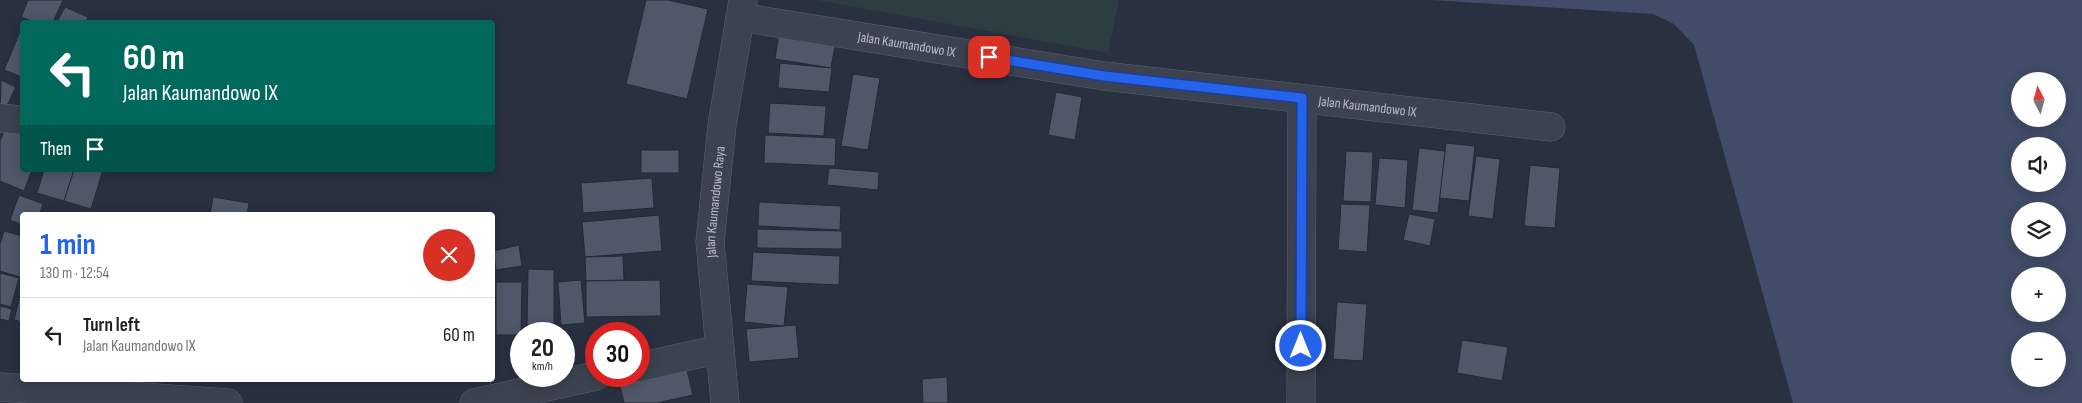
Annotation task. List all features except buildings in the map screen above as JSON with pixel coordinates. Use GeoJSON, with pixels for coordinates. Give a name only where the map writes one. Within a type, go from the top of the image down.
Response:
{"type":"FeatureCollection","features":[{"type":"Feature","properties":{"kind":"street","name":"Jalan Kaumandowo IX"},"geometry":{"type":"LineString","coordinates":[[742,8],[1104,76],[1551,127]]}},
{"type":"Feature","properties":{"kind":"street","name":"Jalan Kaumandowo Raya"},"geometry":{"type":"LineString","coordinates":[[725,403],[710,242],[722,125],[742,8]]}},
{"type":"Feature","properties":{"kind":"street"},"geometry":{"type":"LineString","coordinates":[[1301,403],[1302,98]]}},
{"type":"Feature","properties":{"kind":"street"},"geometry":{"type":"LineString","coordinates":[[0,118],[20,120]]}},
{"type":"Feature","properties":{"kind":"street"},"geometry":{"type":"LineString","coordinates":[[650,365],[720,349]]}},
{"type":"Feature","properties":{"kind":"street"},"geometry":{"type":"LineString","coordinates":[[474,403],[585,378]]}},
{"type":"Feature","properties":{"kind":"street"},"geometry":{"type":"LineString","coordinates":[[0,387],[228,403]]}},
{"type":"Feature","properties":{"kind":"shaded area"},"geometry":{"type":"Polygon","coordinates":[[[817,0],[1119,0],[1108,53],[817,0]]]}},
{"type":"Feature","properties":{"kind":"water"},"geometry":{"type":"Polygon","coordinates":[[[1431,0],[2082,0],[2082,403],[1793,403],[1694,45],[1674,24],[1653,14],[1431,0]]]}},
{"type":"Feature","properties":{"kind":"route"},"geometry":{"type":"LineString","coordinates":[[989,57],[1104,76],[1302,98],[1301,346]]}}]}
